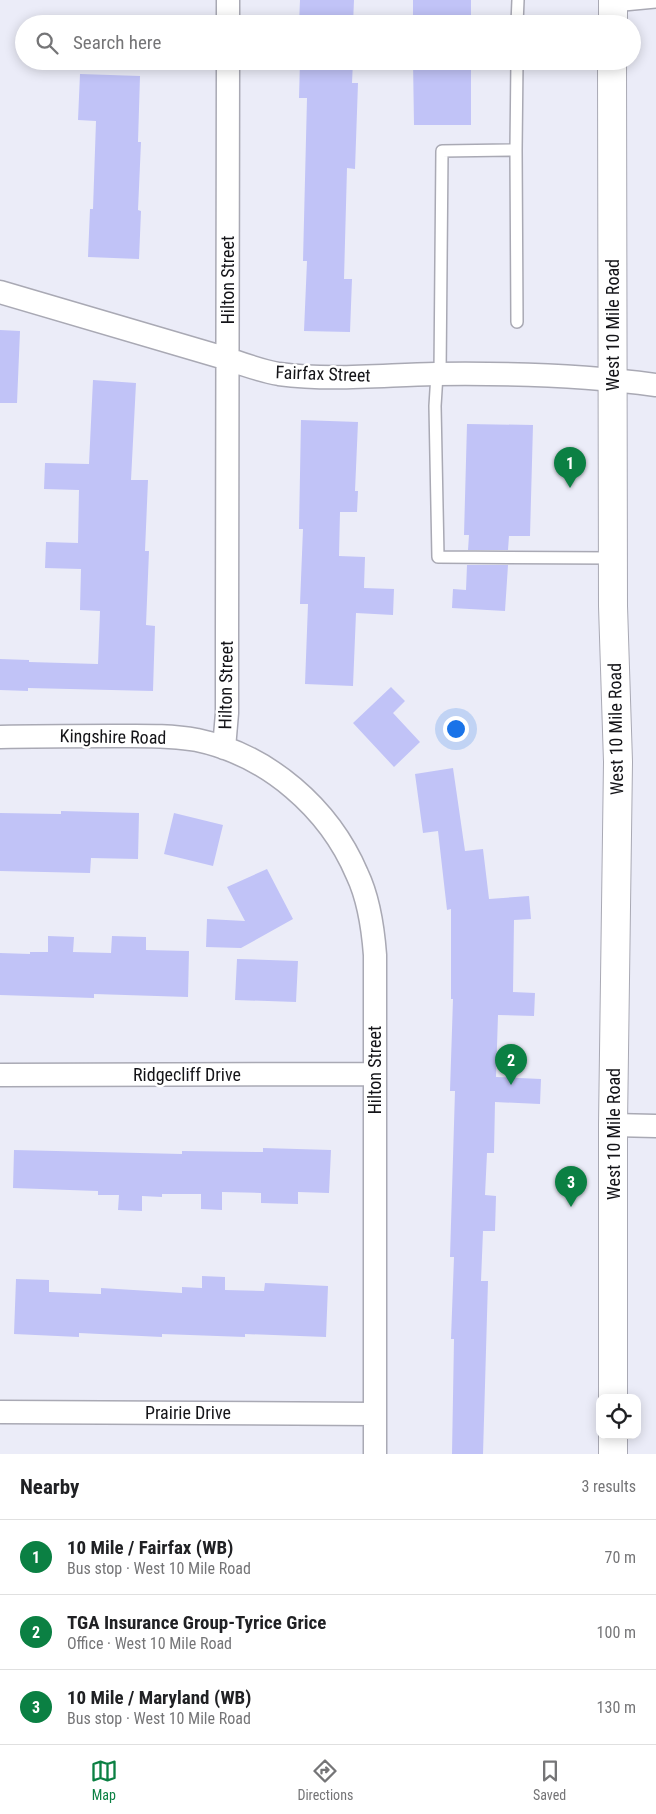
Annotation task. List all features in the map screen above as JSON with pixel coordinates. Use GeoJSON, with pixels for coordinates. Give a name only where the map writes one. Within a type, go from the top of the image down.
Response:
{"type":"FeatureCollection","features":[{"type":"Feature","properties":{"kind":"main road","name":"West 10 Mile Road"},"geometry":{"type":"LineString","coordinates":[[612,70],[613,606],[618,762],[613,1124],[613,1394]]}},
{"type":"Feature","properties":{"kind":"main road"},"geometry":{"type":"LineString","coordinates":[[613,1439],[613,1454]]}},
{"type":"Feature","properties":{"kind":"street"},"geometry":{"type":"LineString","coordinates":[[228,0],[228,15]]}},
{"type":"Feature","properties":{"kind":"street","name":"Hilton Street"},"geometry":{"type":"LineString","coordinates":[[228,70],[227,667],[224,748],[265,768],[292,786],[313,806],[344,847],[358,875],[367,904],[374,938],[375,1454]]}},
{"type":"Feature","properties":{"kind":"street","name":"Fairfax Street"},"geometry":{"type":"LineString","coordinates":[[0,292],[279,374],[349,377],[439,374],[556,376],[613,379],[656,385]]}},
{"type":"Feature","properties":{"kind":"street","name":"Kingshire Road"},"geometry":{"type":"LineString","coordinates":[[0,737],[170,737],[196,740],[224,748]]}},
{"type":"Feature","properties":{"kind":"street","name":"Ridgecliff Drive"},"geometry":{"type":"LineString","coordinates":[[0,1075],[375,1074]]}},
{"type":"Feature","properties":{"kind":"street"},"geometry":{"type":"LineString","coordinates":[[613,1124],[656,1126]]}},
{"type":"Feature","properties":{"kind":"street","name":"Prairie Drive"},"geometry":{"type":"LineString","coordinates":[[0,1412],[375,1414]]}},
{"type":"Feature","properties":{"kind":"lane"},"geometry":{"type":"LineString","coordinates":[[517,15],[518,0]]}},
{"type":"Feature","properties":{"kind":"lane"},"geometry":{"type":"LineString","coordinates":[[613,10],[656,2]]}},
{"type":"Feature","properties":{"kind":"lane"},"geometry":{"type":"LineString","coordinates":[[517,70],[517,322]]}},
{"type":"Feature","properties":{"kind":"lane"},"geometry":{"type":"LineString","coordinates":[[516,150],[442,151],[439,374],[435,406],[438,557],[614,558]]}},
{"type":"Feature","properties":{"kind":"building"},"geometry":{"type":"Polygon","coordinates":[[[300,0],[354,0],[353,15],[299,15],[300,0]]]}},
{"type":"Feature","properties":{"kind":"building"},"geometry":{"type":"Polygon","coordinates":[[[413,0],[471,0],[471,15],[413,15],[413,0]]]}},
{"type":"Feature","properties":{"kind":"building"},"geometry":{"type":"Polygon","coordinates":[[[300,70],[353,70],[352,83],[358,83],[355,169],[347,168],[344,279],[352,279],[350,332],[304,331],[307,261],[303,261],[307,98],[299,98],[300,70]]]}},
{"type":"Feature","properties":{"kind":"building"},"geometry":{"type":"Polygon","coordinates":[[[413,70],[471,70],[471,125],[414,125],[413,70]]]}},
{"type":"Feature","properties":{"kind":"building"},"geometry":{"type":"Polygon","coordinates":[[[80,74],[140,76],[138,142],[141,142],[138,210],[141,211],[139,259],[88,257],[90,209],[93,209],[96,121],[78,120],[80,74]]]}},
{"type":"Feature","properties":{"kind":"building"},"geometry":{"type":"Polygon","coordinates":[[[0,330],[20,331],[17,403],[0,403],[0,330]]]}},
{"type":"Feature","properties":{"kind":"building"},"geometry":{"type":"Polygon","coordinates":[[[93,380],[136,383],[131,480],[148,480],[145,551],[149,551],[146,625],[155,626],[153,691],[28,688],[28,691],[0,690],[0,659],[29,660],[29,662],[98,664],[100,611],[80,610],[81,569],[45,568],[46,542],[78,543],[79,490],[44,489],[45,463],[89,464],[93,380]]]}},
{"type":"Feature","properties":{"kind":"building"},"geometry":{"type":"Polygon","coordinates":[[[301,420],[358,422],[355,491],[358,491],[357,512],[340,512],[339,556],[365,557],[364,588],[394,589],[393,615],[356,613],[353,686],[305,684],[308,604],[300,604],[303,529],[299,529],[301,420]]]}},
{"type":"Feature","properties":{"kind":"building"},"geometry":{"type":"Polygon","coordinates":[[[467,424],[533,425],[530,536],[509,536],[508,550],[468,550],[469,535],[464,535],[467,424]]]}},
{"type":"Feature","properties":{"kind":"building"},"geometry":{"type":"Polygon","coordinates":[[[467,565],[508,565],[505,611],[452,608],[453,589],[466,590],[467,565]]]}},
{"type":"Feature","properties":{"kind":"building"},"geometry":{"type":"Polygon","coordinates":[[[391,687],[405,701],[393,713],[420,742],[394,767],[353,723],[391,687]]]}},
{"type":"Feature","properties":{"kind":"building"},"geometry":{"type":"Polygon","coordinates":[[[453,768],[465,851],[483,849],[489,899],[529,896],[531,919],[514,920],[513,992],[535,993],[534,1016],[498,1015],[496,1077],[541,1079],[540,1104],[495,1102],[494,1153],[487,1153],[485,1195],[496,1196],[495,1231],[483,1231],[481,1281],[488,1281],[483,1454],[452,1454],[454,1339],[451,1339],[454,1257],[450,1257],[455,1091],[450,1091],[453,999],[451,999],[451,909],[447,910],[438,831],[423,833],[415,774],[453,768]]]}},
{"type":"Feature","properties":{"kind":"building"},"geometry":{"type":"Polygon","coordinates":[[[61,811],[139,813],[138,859],[91,858],[90,873],[0,871],[0,813],[61,814],[61,811]]]}},
{"type":"Feature","properties":{"kind":"building"},"geometry":{"type":"Polygon","coordinates":[[[174,813],[223,825],[213,866],[164,854],[174,813]]]}},
{"type":"Feature","properties":{"kind":"building"},"geometry":{"type":"Polygon","coordinates":[[[267,869],[293,919],[241,948],[206,947],[207,919],[245,921],[227,887],[267,869]]]}},
{"type":"Feature","properties":{"kind":"building"},"geometry":{"type":"Polygon","coordinates":[[[48,936],[74,937],[73,952],[111,953],[112,936],[146,937],[146,950],[189,951],[188,997],[94,994],[94,998],[0,995],[0,953],[30,954],[30,952],[48,952],[48,936]]]}},
{"type":"Feature","properties":{"kind":"building"},"geometry":{"type":"Polygon","coordinates":[[[237,959],[298,961],[296,1002],[235,1000],[237,959]]]}},
{"type":"Feature","properties":{"kind":"building"},"geometry":{"type":"Polygon","coordinates":[[[263,1148],[331,1150],[329,1193],[298,1192],[298,1204],[261,1203],[261,1193],[222,1192],[222,1210],[201,1209],[201,1194],[162,1194],[162,1197],[142,1196],[142,1211],[118,1210],[119,1195],[98,1195],[98,1191],[13,1188],[14,1150],[182,1154],[182,1151],[263,1152],[263,1148]]]}},
{"type":"Feature","properties":{"kind":"building"},"geometry":{"type":"Polygon","coordinates":[[[202,1276],[225,1277],[225,1290],[264,1291],[265,1283],[328,1286],[326,1337],[245,1334],[245,1337],[162,1334],[162,1337],[79,1333],[79,1337],[14,1334],[16,1279],[49,1280],[49,1292],[101,1294],[101,1288],[182,1293],[182,1287],[202,1288],[202,1276]]]}},
{"type":"Feature","properties":{"kind":"place","name":"10 Mile / Fairfax (WB)"},"geometry":{"type":"Point","coordinates":[570,488]}},
{"type":"Feature","properties":{"kind":"place","name":"TGA Insurance Group-Tyrice Grice"},"geometry":{"type":"Point","coordinates":[511,1085]}},
{"type":"Feature","properties":{"kind":"place","name":"10 Mile / Maryland (WB)"},"geometry":{"type":"Point","coordinates":[571,1207]}}]}
